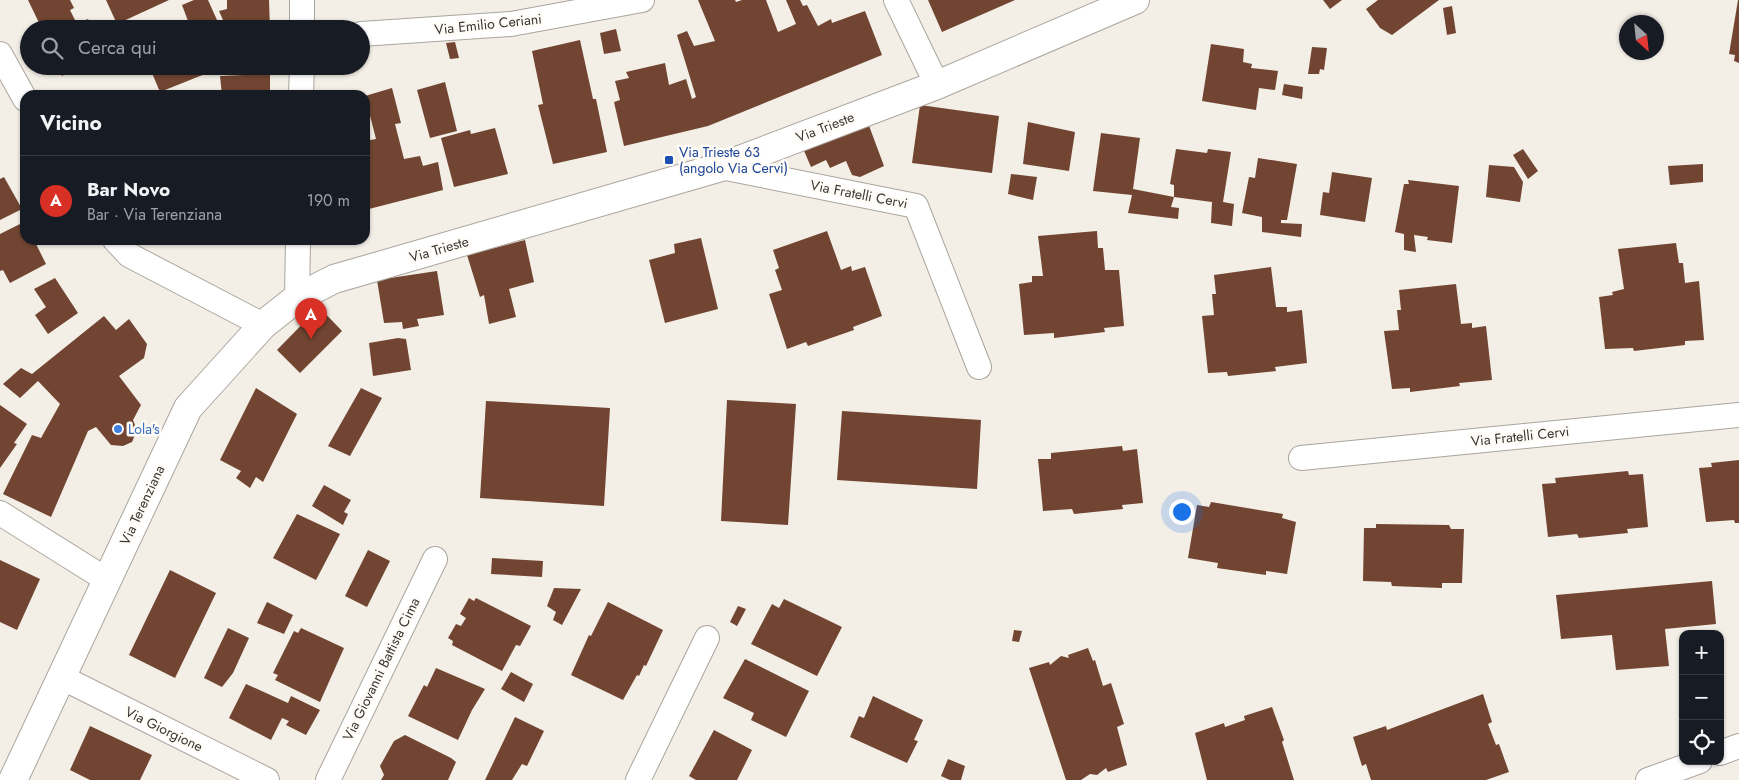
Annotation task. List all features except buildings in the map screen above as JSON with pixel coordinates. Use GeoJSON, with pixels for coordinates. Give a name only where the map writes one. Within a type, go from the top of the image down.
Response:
{"type":"FeatureCollection","features":[{"type":"Feature","properties":{"kind":"street"},"geometry":{"type":"LineString","coordinates":[[302,0],[302,20]]}},
{"type":"Feature","properties":{"kind":"street","name":"Via Emilio Ceriani"},"geometry":{"type":"LineString","coordinates":[[370,33],[511,24],[642,0]]}},
{"type":"Feature","properties":{"kind":"street"},"geometry":{"type":"LineString","coordinates":[[896,0],[938,85]]}},
{"type":"Feature","properties":{"kind":"street","name":"Via Trieste"},"geometry":{"type":"LineString","coordinates":[[334,279],[721,167],[938,85],[1135,0]]}},
{"type":"Feature","properties":{"kind":"street"},"geometry":{"type":"LineString","coordinates":[[0,54],[20,91]]}},
{"type":"Feature","properties":{"kind":"street"},"geometry":{"type":"LineString","coordinates":[[301,90],[302,75]]}},
{"type":"Feature","properties":{"kind":"street","name":"Via Fratelli Cervi"},"geometry":{"type":"LineString","coordinates":[[721,167],[916,206],[979,367]]}},
{"type":"Feature","properties":{"kind":"street"},"geometry":{"type":"LineString","coordinates":[[120,245],[129,255],[263,325]]}},
{"type":"Feature","properties":{"kind":"street"},"geometry":{"type":"LineString","coordinates":[[296,298],[298,245]]}},
{"type":"Feature","properties":{"kind":"street","name":"Via Terenziana"},"geometry":{"type":"LineString","coordinates":[[13,780],[188,408],[263,325],[296,298],[334,279]]}},
{"type":"Feature","properties":{"kind":"street","name":"Via Fratelli Cervi"},"geometry":{"type":"LineString","coordinates":[[1300,458],[1739,415]]}},
{"type":"Feature","properties":{"kind":"street"},"geometry":{"type":"LineString","coordinates":[[0,513],[107,580]]}},
{"type":"Feature","properties":{"kind":"street","name":"Via Giovanni Battista Cima"},"geometry":{"type":"LineString","coordinates":[[328,780],[435,559]]}},
{"type":"Feature","properties":{"kind":"street"},"geometry":{"type":"LineString","coordinates":[[638,780],[707,638]]}},
{"type":"Feature","properties":{"kind":"street","name":"Via Giorgione"},"geometry":{"type":"LineString","coordinates":[[61,677],[267,780]]}},
{"type":"Feature","properties":{"kind":"street"},"geometry":{"type":"LineString","coordinates":[[1724,752],[1739,746]]}},
{"type":"Feature","properties":{"kind":"street"},"geometry":{"type":"LineString","coordinates":[[1648,780],[1671,776],[1692,765]]}},
{"type":"Feature","properties":{"kind":"place","name":"Via Trieste 63 (angolo Via Cervi)"},"geometry":{"type":"Point","coordinates":[669,160]}},
{"type":"Feature","properties":{"kind":"place","name":"Bar Novo"},"geometry":{"type":"Point","coordinates":[311,339]}},
{"type":"Feature","properties":{"kind":"place","name":"Lola's"},"geometry":{"type":"Point","coordinates":[118,429]}}]}
